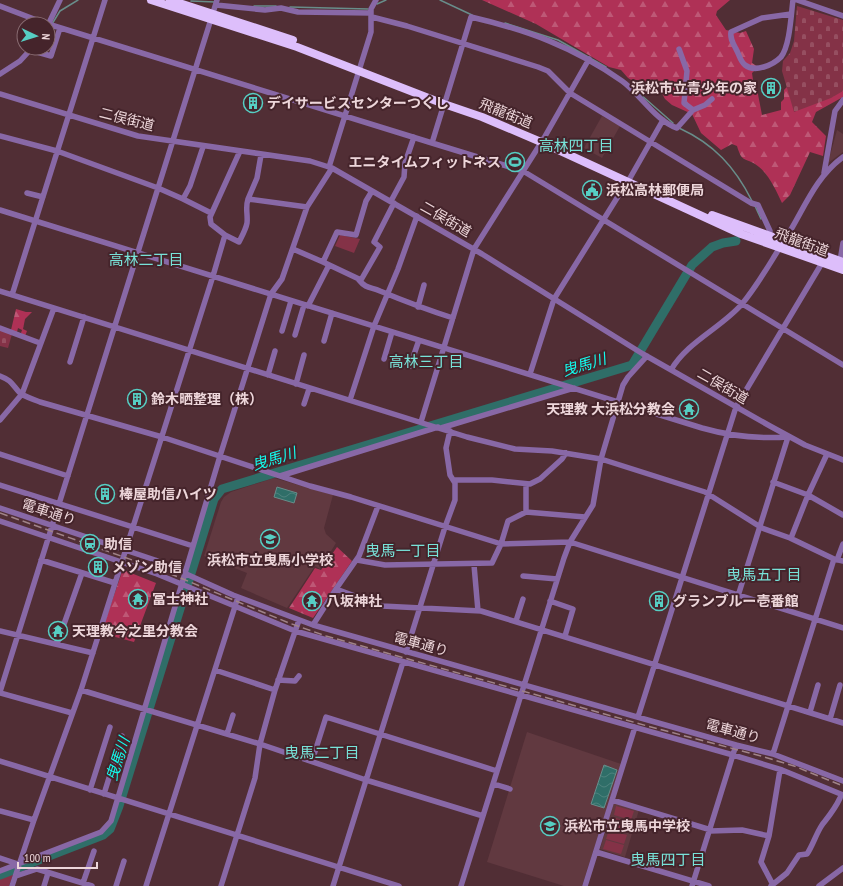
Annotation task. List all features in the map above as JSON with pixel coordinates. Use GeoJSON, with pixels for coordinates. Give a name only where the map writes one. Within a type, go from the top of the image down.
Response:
{"type":"FeatureCollection","features":[{"type":"Feature","properties":{"kind":"highway","name":"飛龍街道"},"geometry":{"type":"LineString","coordinates":[[151,0],[215,7]]}},
{"type":"Feature","properties":{"kind":"highway","name":"飛龍街道"},"geometry":{"type":"LineString","coordinates":[[170,0],[215,7],[445,102],[513,124],[543,140],[741,234],[842,262]]}},
{"type":"Feature","properties":{"kind":"highway","name":"飛龍街道"},"geometry":{"type":"LineString","coordinates":[[628,180],[769,237],[822,263],[843,270]]}},
{"type":"Feature","properties":{"kind":"street"},"geometry":{"type":"LineString","coordinates":[[54,16],[60,0]]}},
{"type":"Feature","properties":{"kind":"street"},"geometry":{"type":"LineString","coordinates":[[12,295],[105,0]]}},
{"type":"Feature","properties":{"kind":"street"},"geometry":{"type":"LineString","coordinates":[[17,869],[101,832],[111,821],[220,456],[272,294],[282,279],[307,207],[331,168],[344,117],[371,32],[372,13],[376,0]]}},
{"type":"Feature","properties":{"kind":"street"},"geometry":{"type":"LineString","coordinates":[[791,14],[762,18],[731,32],[731,40],[743,64],[748,67],[760,69],[780,57],[786,47],[791,14],[793,0]]}},
{"type":"Feature","properties":{"kind":"street"},"geometry":{"type":"LineString","coordinates":[[797,0],[843,16]]}},
{"type":"Feature","properties":{"kind":"street"},"geometry":{"type":"LineString","coordinates":[[0,6],[27,16]]}},
{"type":"Feature","properties":{"kind":"street"},"geometry":{"type":"LineString","coordinates":[[72,713],[0,693],[17,634],[115,328],[194,70],[215,7],[265,10],[280,8],[303,12],[372,13],[548,71],[570,93],[751,203],[758,205],[770,231],[769,237]]}},
{"type":"Feature","properties":{"kind":"street"},"geometry":{"type":"LineString","coordinates":[[432,142],[471,17],[535,34],[589,59],[623,82],[663,120],[678,126],[693,110],[705,105],[712,99]]}},
{"type":"Feature","properties":{"kind":"street"},"geometry":{"type":"LineString","coordinates":[[56,27],[344,117],[432,142],[479,159],[523,171],[843,365]]}},
{"type":"Feature","properties":{"kind":"street"},"geometry":{"type":"LineString","coordinates":[[679,49],[687,71],[684,103],[693,110]]}},
{"type":"Feature","properties":{"kind":"street"},"geometry":{"type":"LineString","coordinates":[[0,74],[25,56]]}},
{"type":"Feature","properties":{"kind":"street"},"geometry":{"type":"LineString","coordinates":[[421,422],[474,249],[543,140],[589,59]]}},
{"type":"Feature","properties":{"kind":"street","name":"二俣街道"},"geometry":{"type":"LineString","coordinates":[[0,94],[138,136],[310,161],[331,168],[474,249],[636,350],[788,437],[843,460]]}},
{"type":"Feature","properties":{"kind":"street"},"geometry":{"type":"LineString","coordinates":[[824,173],[835,111],[843,100]]}},
{"type":"Feature","properties":{"kind":"street"},"geometry":{"type":"LineString","coordinates":[[530,374],[554,299],[628,180],[663,120]]}},
{"type":"Feature","properties":{"kind":"street"},"geometry":{"type":"LineString","coordinates":[[0,136],[57,151],[158,188],[211,213]]}},
{"type":"Feature","properties":{"kind":"street"},"geometry":{"type":"LineString","coordinates":[[359,280],[361,280],[380,247],[374,242],[404,177],[405,163],[414,137]]}},
{"type":"Feature","properties":{"kind":"street"},"geometry":{"type":"LineString","coordinates":[[183,200],[190,186],[203,146]]}},
{"type":"Feature","properties":{"kind":"street"},"geometry":{"type":"LineString","coordinates":[[240,151],[211,213],[210,220],[211,224],[225,235],[239,242],[246,227],[246,206],[257,178],[261,155]]}},
{"type":"Feature","properties":{"kind":"street"},"geometry":{"type":"LineString","coordinates":[[671,370],[684,353],[742,304],[781,244],[824,173],[843,157]]}},
{"type":"Feature","properties":{"kind":"street"},"geometry":{"type":"LineString","coordinates":[[323,262],[337,232],[356,235],[366,201],[372,191]]}},
{"type":"Feature","properties":{"kind":"street"},"geometry":{"type":"LineString","coordinates":[[27,192],[43,197]]}},
{"type":"Feature","properties":{"kind":"street"},"geometry":{"type":"LineString","coordinates":[[248,199],[307,207]]}},
{"type":"Feature","properties":{"kind":"street"},"geometry":{"type":"LineString","coordinates":[[0,210],[727,435],[767,438],[788,437],[738,596]]}},
{"type":"Feature","properties":{"kind":"street"},"geometry":{"type":"LineString","coordinates":[[350,400],[374,326],[417,216]]}},
{"type":"Feature","properties":{"kind":"street"},"geometry":{"type":"LineString","coordinates":[[12,886],[81,690],[225,235]]}},
{"type":"Feature","properties":{"kind":"street"},"geometry":{"type":"LineString","coordinates":[[842,262],[843,243]]}},
{"type":"Feature","properties":{"kind":"street"},"geometry":{"type":"LineString","coordinates":[[293,249],[359,280],[371,290],[378,290],[418,307],[453,318]]}},
{"type":"Feature","properties":{"kind":"street"},"geometry":{"type":"LineString","coordinates":[[638,717],[736,407],[822,263]]}},
{"type":"Feature","properties":{"kind":"street"},"geometry":{"type":"LineString","coordinates":[[295,335],[306,305],[329,265]]}},
{"type":"Feature","properties":{"kind":"street"},"geometry":{"type":"LineString","coordinates":[[418,307],[424,284]]}},
{"type":"Feature","properties":{"kind":"street"},"geometry":{"type":"LineString","coordinates":[[0,292],[515,450],[566,453],[601,459],[708,495],[759,526],[791,538],[838,560]]}},
{"type":"Feature","properties":{"kind":"street"},"geometry":{"type":"LineString","coordinates":[[282,331],[291,301]]}},
{"type":"Feature","properties":{"kind":"street"},"geometry":{"type":"LineString","coordinates":[[0,420],[22,394],[54,308]]}},
{"type":"Feature","properties":{"kind":"street"},"geometry":{"type":"LineString","coordinates":[[324,341],[332,314]]}},
{"type":"Feature","properties":{"kind":"street"},"geometry":{"type":"LineString","coordinates":[[70,362],[84,318]]}},
{"type":"Feature","properties":{"kind":"street"},"geometry":{"type":"LineString","coordinates":[[0,328],[40,344]]}},
{"type":"Feature","properties":{"kind":"street"},"geometry":{"type":"LineString","coordinates":[[384,359],[392,332]]}},
{"type":"Feature","properties":{"kind":"street"},"geometry":{"type":"LineString","coordinates":[[410,366],[419,340]]}},
{"type":"Feature","properties":{"kind":"street"},"geometry":{"type":"LineString","coordinates":[[268,374],[275,351]]}},
{"type":"Feature","properties":{"kind":"street"},"geometry":{"type":"LineString","coordinates":[[461,886],[522,695],[557,579],[570,542],[593,505],[601,459],[618,402],[626,379],[645,355]]}},
{"type":"Feature","properties":{"kind":"street"},"geometry":{"type":"LineString","coordinates":[[296,384],[304,356]]}},
{"type":"Feature","properties":{"kind":"street"},"geometry":{"type":"LineString","coordinates":[[0,376],[13,382],[22,394],[40,402],[162,437],[265,471],[501,544],[570,542],[843,628]]}},
{"type":"Feature","properties":{"kind":"street"},"geometry":{"type":"LineString","coordinates":[[279,475],[574,387]]}},
{"type":"Feature","properties":{"kind":"street"},"geometry":{"type":"LineString","coordinates":[[304,404],[309,388]]}},
{"type":"Feature","properties":{"kind":"street"},"geometry":{"type":"LineString","coordinates":[[406,652],[454,502],[454,480],[450,475],[446,448],[450,431]]}},
{"type":"Feature","properties":{"kind":"street"},"geometry":{"type":"LineString","coordinates":[[454,480],[492,480],[526,484],[537,481],[562,459],[566,453]]}},
{"type":"Feature","properties":{"kind":"street"},"geometry":{"type":"LineString","coordinates":[[0,454],[68,476]]}},
{"type":"Feature","properties":{"kind":"street"},"geometry":{"type":"LineString","coordinates":[[791,538],[808,495],[827,454]]}},
{"type":"Feature","properties":{"kind":"street"},"geometry":{"type":"LineString","coordinates":[[773,482],[808,495],[843,515]]}},
{"type":"Feature","properties":{"kind":"street"},"geometry":{"type":"LineString","coordinates":[[526,484],[526,512]]}},
{"type":"Feature","properties":{"kind":"street"},"geometry":{"type":"LineString","coordinates":[[0,485],[193,546]]}},
{"type":"Feature","properties":{"kind":"street"},"geometry":{"type":"LineString","coordinates":[[313,625],[357,560],[368,536],[378,506]]}},
{"type":"Feature","properties":{"kind":"street","name":"電車通り"},"geometry":{"type":"LineString","coordinates":[[0,508],[126,550],[194,576],[238,597],[313,625],[736,745],[773,754],[843,781]]}},
{"type":"Feature","properties":{"kind":"street"},"geometry":{"type":"LineString","coordinates":[[357,560],[384,565],[492,564],[501,544],[508,520],[526,512],[585,517]]}},
{"type":"Feature","properties":{"kind":"street","name":"電車通り"},"geometry":{"type":"LineString","coordinates":[[0,521],[183,584],[233,607],[295,630],[733,755],[780,770],[841,796]]}},
{"type":"Feature","properties":{"kind":"street"},"geometry":{"type":"LineString","coordinates":[[773,754],[816,619],[843,544]]}},
{"type":"Feature","properties":{"kind":"street"},"geometry":{"type":"LineString","coordinates":[[41,560],[115,583]]}},
{"type":"Feature","properties":{"kind":"street"},"geometry":{"type":"LineString","coordinates":[[474,565],[478,611]]}},
{"type":"Feature","properties":{"kind":"street"},"geometry":{"type":"LineString","coordinates":[[57,644],[82,573]]}},
{"type":"Feature","properties":{"kind":"street"},"geometry":{"type":"LineString","coordinates":[[523,576],[557,579]]}},
{"type":"Feature","properties":{"kind":"street"},"geometry":{"type":"LineString","coordinates":[[336,589],[382,606],[478,611],[565,636],[654,666],[843,723]]}},
{"type":"Feature","properties":{"kind":"street"},"geometry":{"type":"LineString","coordinates":[[146,886],[215,670],[233,607],[238,597]]}},
{"type":"Feature","properties":{"kind":"street"},"geometry":{"type":"LineString","coordinates":[[516,622],[523,599]]}},
{"type":"Feature","properties":{"kind":"street"},"geometry":{"type":"LineString","coordinates":[[550,601],[573,609],[565,636]]}},
{"type":"Feature","properties":{"kind":"street"},"geometry":{"type":"LineString","coordinates":[[220,886],[237,836],[254,778],[260,744],[275,690],[299,620]]}},
{"type":"Feature","properties":{"kind":"street"},"geometry":{"type":"LineString","coordinates":[[0,631],[93,653]]}},
{"type":"Feature","properties":{"kind":"street"},"geometry":{"type":"LineString","coordinates":[[333,886],[403,662]]}},
{"type":"Feature","properties":{"kind":"street"},"geometry":{"type":"LineString","coordinates":[[215,670],[275,690]]}},
{"type":"Feature","properties":{"kind":"street"},"geometry":{"type":"LineString","coordinates":[[278,680],[295,681],[299,676]]}},
{"type":"Feature","properties":{"kind":"street"},"geometry":{"type":"LineString","coordinates":[[810,712],[818,685]]}},
{"type":"Feature","properties":{"kind":"street"},"geometry":{"type":"LineString","coordinates":[[830,719],[840,686]]}},
{"type":"Feature","properties":{"kind":"street"},"geometry":{"type":"LineString","coordinates":[[81,690],[153,713],[260,744],[366,780],[483,816]]}},
{"type":"Feature","properties":{"kind":"street"},"geometry":{"type":"LineString","coordinates":[[227,734],[233,715]]}},
{"type":"Feature","properties":{"kind":"street"},"geometry":{"type":"LineString","coordinates":[[312,761],[326,717],[497,771]]}},
{"type":"Feature","properties":{"kind":"street"},"geometry":{"type":"LineString","coordinates":[[585,886],[635,727]]}},
{"type":"Feature","properties":{"kind":"street"},"geometry":{"type":"LineString","coordinates":[[90,790],[110,728]]}},
{"type":"Feature","properties":{"kind":"street"},"geometry":{"type":"LineString","coordinates":[[104,794],[122,736]]}},
{"type":"Feature","properties":{"kind":"street"},"geometry":{"type":"LineString","coordinates":[[693,884],[711,830],[736,745]]}},
{"type":"Feature","properties":{"kind":"street"},"geometry":{"type":"LineString","coordinates":[[0,761],[399,886]]}},
{"type":"Feature","properties":{"kind":"street"},"geometry":{"type":"LineString","coordinates":[[780,770],[769,836],[761,862],[772,885],[787,873],[799,855],[807,854],[814,843],[821,826],[834,811],[841,796]]}},
{"type":"Feature","properties":{"kind":"street"},"geometry":{"type":"LineString","coordinates":[[494,784],[510,789]]}},
{"type":"Feature","properties":{"kind":"street"},"geometry":{"type":"LineString","coordinates":[[612,800],[711,830],[743,830],[769,836]]}},
{"type":"Feature","properties":{"kind":"street"},"geometry":{"type":"LineString","coordinates":[[0,811],[34,820]]}},
{"type":"Feature","properties":{"kind":"street"},"geometry":{"type":"LineString","coordinates":[[0,871],[37,869],[89,885],[94,851]]}},
{"type":"Feature","properties":{"kind":"street"},"geometry":{"type":"LineString","coordinates":[[596,852],[693,884],[709,886]]}},
{"type":"Feature","properties":{"kind":"street"},"geometry":{"type":"LineString","coordinates":[[0,858],[17,869]]}},
{"type":"Feature","properties":{"kind":"street"},"geometry":{"type":"LineString","coordinates":[[116,886],[124,860]]}},
{"type":"Feature","properties":{"kind":"street"},"geometry":{"type":"LineString","coordinates":[[819,886],[843,868]]}},
{"type":"Feature","properties":{"kind":"street"},"geometry":{"type":"LineString","coordinates":[[44,886],[48,873]]}},
{"type":"Feature","properties":{"kind":"shaded area"},"geometry":{"type":"Polygon","coordinates":[[[602,116],[620,126],[602,158],[584,148],[602,116]]]}},
{"type":"Feature","properties":{"kind":"shaded area"},"geometry":{"type":"Polygon","coordinates":[[[837,130],[843,134],[843,152],[828,163],[837,130]]]}},
{"type":"Feature","properties":{"kind":"shaded area","name":"浜松市立曳馬小学校"},"geometry":{"type":"Polygon","coordinates":[[[274,478],[333,495],[324,528],[326,534],[336,543],[320,569],[315,566],[287,608],[241,588],[247,573],[204,556],[221,502],[224,497],[231,492],[274,478]]]}},
{"type":"Feature","properties":{"kind":"shaded area","name":"浜松市立曳馬中学校"},"geometry":{"type":"Polygon","coordinates":[[[527,732],[621,764],[582,886],[564,886],[487,862],[527,732]]]}},
{"type":"Feature","properties":{"kind":"shaded area"},"geometry":{"type":"Polygon","coordinates":[[[614,802],[639,810],[625,857],[600,849],[614,802]]]}},
{"type":"Feature","properties":{"kind":"green space"},"geometry":{"type":"Polygon","coordinates":[[[482,0],[730,0],[717,11],[716,15],[726,30],[740,33],[746,31],[754,49],[752,63],[758,67],[752,73],[753,80],[756,84],[762,115],[781,110],[781,102],[784,99],[784,90],[800,73],[843,57],[843,97],[816,112],[812,122],[826,136],[823,156],[810,152],[790,195],[782,203],[768,176],[760,167],[744,159],[740,155],[737,146],[732,144],[721,150],[701,133],[692,114],[672,105],[665,99],[659,88],[650,82],[635,82],[628,78],[621,70],[609,67],[536,24],[482,0]]]}},
{"type":"Feature","properties":{"kind":"green space"},"geometry":{"type":"Polygon","coordinates":[[[797,6],[843,20],[843,91],[831,98],[794,112],[782,71],[783,61],[790,53],[794,41],[797,6]]]}},
{"type":"Feature","properties":{"kind":"green space"},"geometry":{"type":"Polygon","coordinates":[[[340,235],[360,239],[354,253],[335,246],[340,235]]]}},
{"type":"Feature","properties":{"kind":"green space"},"geometry":{"type":"Polygon","coordinates":[[[16,309],[32,312],[25,319],[23,329],[27,331],[25,336],[21,333],[22,330],[18,328],[17,332],[11,330],[16,309]]]}},
{"type":"Feature","properties":{"kind":"green space"},"geometry":{"type":"Polygon","coordinates":[[[0,330],[12,334],[8,348],[0,346],[0,330]]]}},
{"type":"Feature","properties":{"kind":"green space"},"geometry":{"type":"Polygon","coordinates":[[[337,547],[352,561],[313,618],[289,608],[315,568],[321,570],[337,547]]]}},
{"type":"Feature","properties":{"kind":"green space"},"geometry":{"type":"Polygon","coordinates":[[[126,571],[156,583],[134,642],[101,633],[122,572],[126,571]]]}},
{"type":"Feature","properties":{"kind":"green space"},"geometry":{"type":"Polygon","coordinates":[[[616,806],[634,811],[631,820],[614,815],[616,806]]]}},
{"type":"Feature","properties":{"kind":"green space"},"geometry":{"type":"Polygon","coordinates":[[[613,817],[631,823],[628,832],[610,827],[613,817]]]}},
{"type":"Feature","properties":{"kind":"green space"},"geometry":{"type":"Polygon","coordinates":[[[609,830],[627,835],[624,844],[606,839],[609,830]]]}},
{"type":"Feature","properties":{"kind":"green space"},"geometry":{"type":"Polygon","coordinates":[[[606,840],[624,845],[621,854],[603,849],[606,840]]]}},
{"type":"Feature","properties":{"kind":"green space"},"geometry":{"type":"Polygon","coordinates":[[[14,872],[9,886],[0,886],[0,878],[14,872]]]}},
{"type":"Feature","properties":{"kind":"water"},"geometry":{"type":"Polygon","coordinates":[[[277,487],[297,493],[294,503],[274,497],[277,487]]]}},
{"type":"Feature","properties":{"kind":"water"},"geometry":{"type":"Polygon","coordinates":[[[604,765],[617,770],[604,808],[591,804],[604,765]]]}},
{"type":"Feature","properties":{"kind":"waterway"},"geometry":{"type":"LineString","coordinates":[[56,18],[60,11],[78,0]]}},
{"type":"Feature","properties":{"kind":"waterway"},"geometry":{"type":"LineString","coordinates":[[377,4],[386,0]]}},
{"type":"Feature","properties":{"kind":"waterway"},"geometry":{"type":"LineString","coordinates":[[440,0],[472,15]]}},
{"type":"Feature","properties":{"kind":"waterway"},"geometry":{"type":"LineString","coordinates":[[191,1],[215,2]]}},
{"type":"Feature","properties":{"kind":"waterway"},"geometry":{"type":"LineString","coordinates":[[254,6],[276,6]]}},
{"type":"Feature","properties":{"kind":"waterway"},"geometry":{"type":"LineString","coordinates":[[290,7],[368,9]]}},
{"type":"Feature","properties":{"kind":"waterway"},"geometry":{"type":"LineString","coordinates":[[505,23],[558,40],[606,67]]}},
{"type":"Feature","properties":{"kind":"waterway"},"geometry":{"type":"LineString","coordinates":[[640,94],[673,123]]}},
{"type":"Feature","properties":{"kind":"waterway"},"geometry":{"type":"LineString","coordinates":[[679,128],[703,141],[713,149],[731,167],[752,201]]}},
{"type":"Feature","properties":{"kind":"waterway"},"geometry":{"type":"LineString","coordinates":[[755,206],[761,219]]}},
{"type":"Feature","properties":{"kind":"waterway","name":"曳馬川"},"geometry":{"type":"LineString","coordinates":[[0,875],[103,835],[110,829],[119,806],[214,499],[222,489],[632,365],[692,265],[712,247],[723,243],[736,241]]}},
{"type":"Feature","properties":{"kind":"railway"},"geometry":{"type":"LineString","coordinates":[[0,513],[166,572],[289,623],[326,636],[651,727],[761,756],[794,766],[843,786]]}},
{"type":"Feature","properties":{"kind":"place","name":"浜松市立青少年の家"},"geometry":{"type":"Point","coordinates":[771,88]}},
{"type":"Feature","properties":{"kind":"place","name":"デイサービスセンターつくし"},"geometry":{"type":"Point","coordinates":[253,103]}},
{"type":"Feature","properties":{"kind":"place","name":"エニタイムフィットネス"},"geometry":{"type":"Point","coordinates":[515,162]}},
{"type":"Feature","properties":{"kind":"place","name":"浜松高林郵便局"},"geometry":{"type":"Point","coordinates":[592,190]}},
{"type":"Feature","properties":{"kind":"place","name":"鈴木晒整理（株）"},"geometry":{"type":"Point","coordinates":[137,399]}},
{"type":"Feature","properties":{"kind":"place","name":"天理教 大浜松分教会"},"geometry":{"type":"Point","coordinates":[689,409]}},
{"type":"Feature","properties":{"kind":"place","name":"棒屋助信ハイツ"},"geometry":{"type":"Point","coordinates":[105,494]}},
{"type":"Feature","properties":{"kind":"place","name":"浜松市立曳馬小学校"},"geometry":{"type":"Point","coordinates":[270,539]}},
{"type":"Feature","properties":{"kind":"place","name":"助信"},"geometry":{"type":"Point","coordinates":[90,544]}},
{"type":"Feature","properties":{"kind":"place","name":"メゾン助信"},"geometry":{"type":"Point","coordinates":[98,567]}},
{"type":"Feature","properties":{"kind":"place","name":"冨士神社"},"geometry":{"type":"Point","coordinates":[138,599]}},
{"type":"Feature","properties":{"kind":"place","name":"八坂神社"},"geometry":{"type":"Point","coordinates":[312,601]}},
{"type":"Feature","properties":{"kind":"place","name":"グランブルー壱番館"},"geometry":{"type":"Point","coordinates":[659,601]}},
{"type":"Feature","properties":{"kind":"place","name":"天理教今之里分教会"},"geometry":{"type":"Point","coordinates":[58,631]}},
{"type":"Feature","properties":{"kind":"place","name":"浜松市立曳馬中学校"},"geometry":{"type":"Point","coordinates":[550,826]}},
{"type":"Feature","properties":{"kind":"district","name":"高林四丁目"},"geometry":{"type":"Point","coordinates":[576,146]}},
{"type":"Feature","properties":{"kind":"district","name":"高林二丁目"},"geometry":{"type":"Point","coordinates":[146,260]}},
{"type":"Feature","properties":{"kind":"district","name":"高林三丁目"},"geometry":{"type":"Point","coordinates":[426,362]}},
{"type":"Feature","properties":{"kind":"district","name":"曳馬一丁目"},"geometry":{"type":"Point","coordinates":[403,551]}},
{"type":"Feature","properties":{"kind":"district","name":"曳馬五丁目"},"geometry":{"type":"Point","coordinates":[764,575]}},
{"type":"Feature","properties":{"kind":"district","name":"曳馬二丁目"},"geometry":{"type":"Point","coordinates":[322,753]}},
{"type":"Feature","properties":{"kind":"district","name":"曳馬四丁目"},"geometry":{"type":"Point","coordinates":[668,860]}}]}
